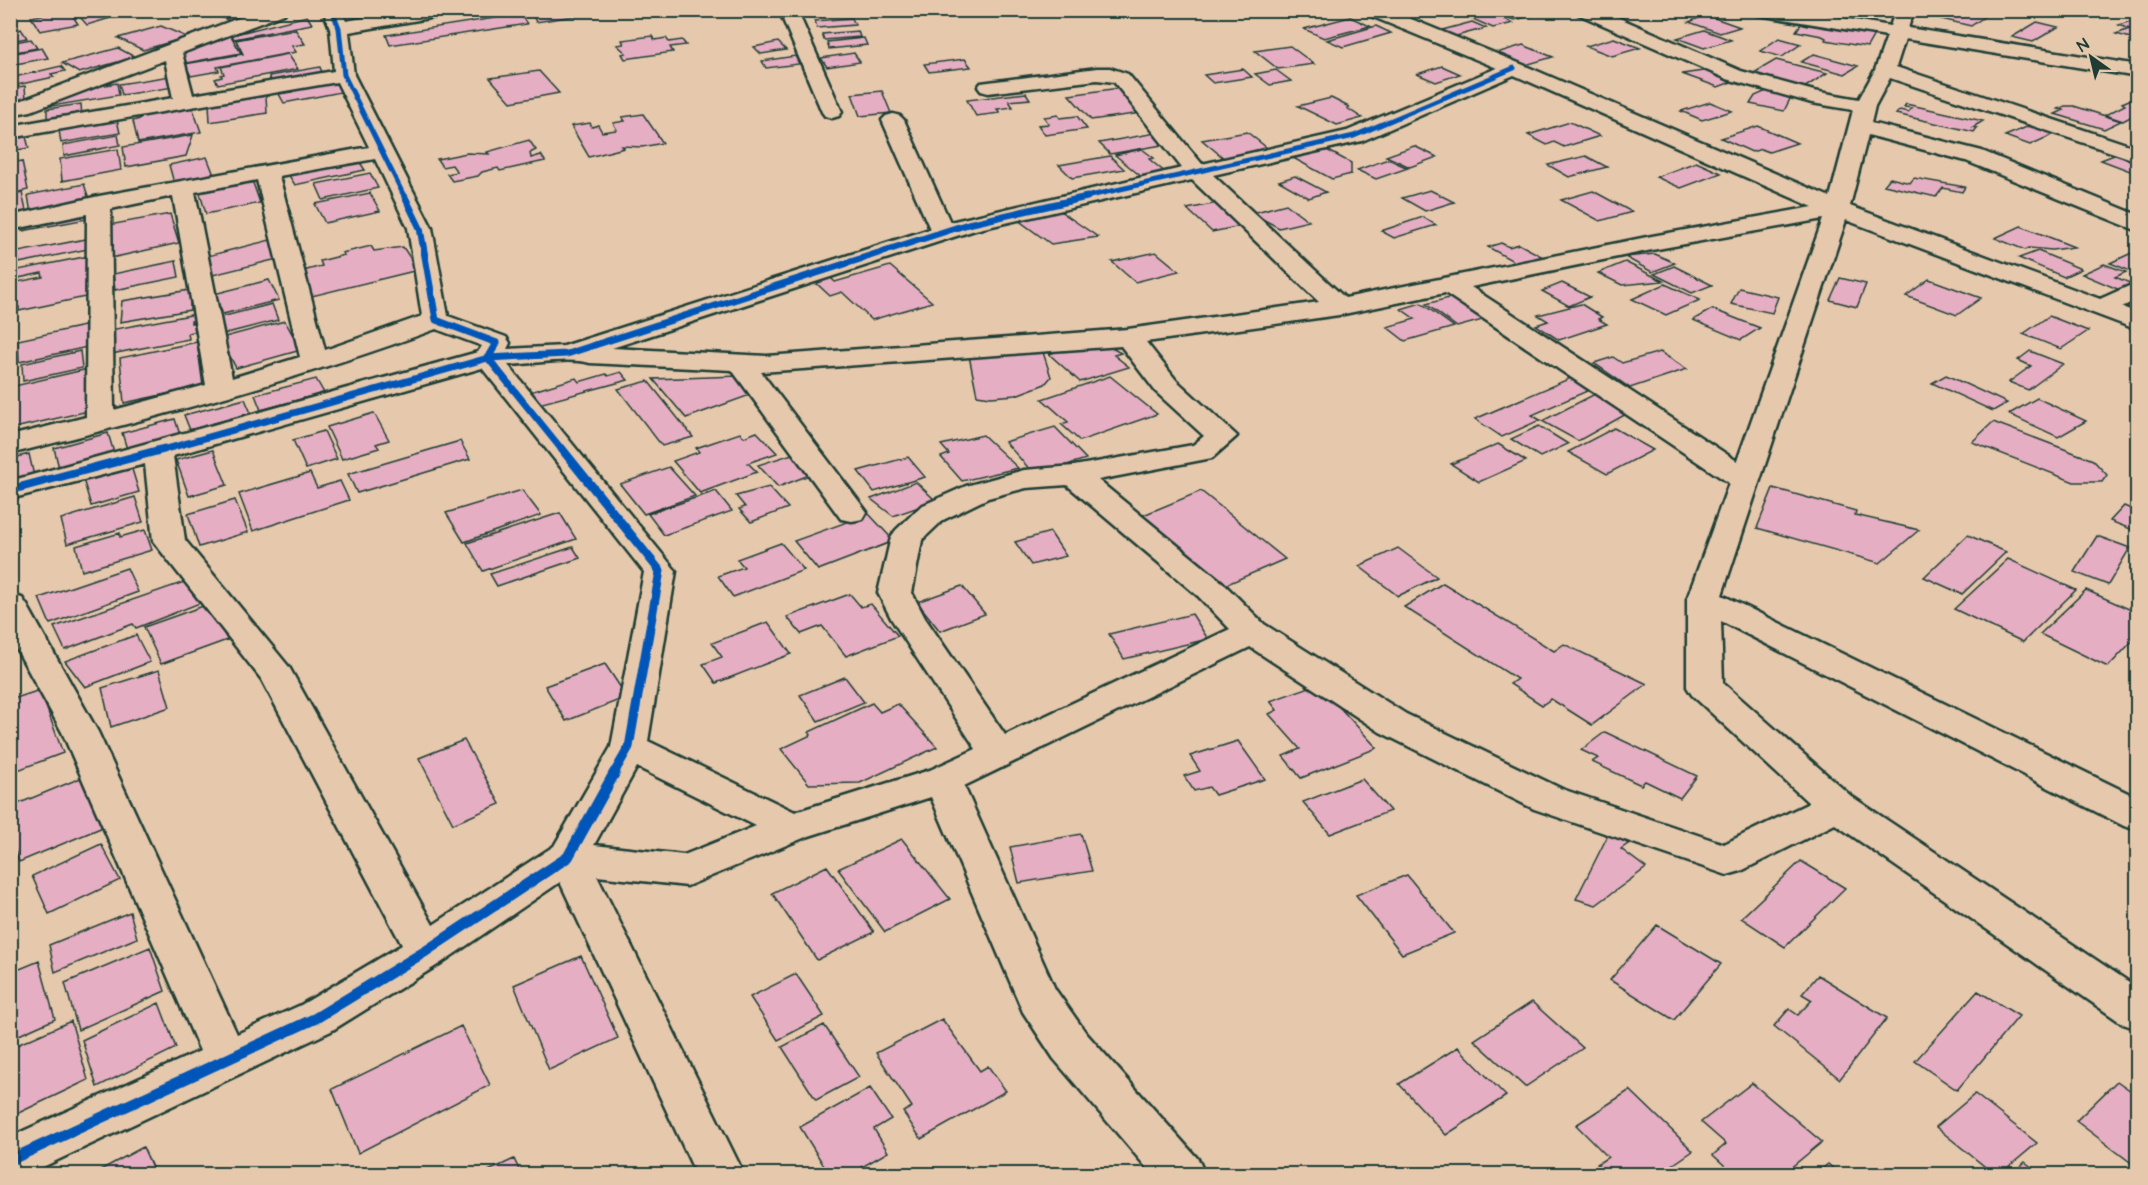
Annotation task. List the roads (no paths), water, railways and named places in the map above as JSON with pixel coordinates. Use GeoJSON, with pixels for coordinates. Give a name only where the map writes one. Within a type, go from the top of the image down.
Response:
{"type":"FeatureCollection","features":[{"type":"Feature","properties":{"kind":"street"},"geometry":{"type":"LineString","coordinates":[[10,109],[24,107],[278,10]]}},
{"type":"Feature","properties":{"kind":"street"},"geometry":{"type":"LineString","coordinates":[[436,320],[420,228],[344,75],[336,20],[447,10]]}},
{"type":"Feature","properties":{"kind":"street"},"geometry":{"type":"LineString","coordinates":[[788,10],[832,112]]}},
{"type":"Feature","properties":{"kind":"street"},"geometry":{"type":"LineString","coordinates":[[1372,10],[1514,68],[1838,210],[2138,322]]}},
{"type":"Feature","properties":{"kind":"street"},"geometry":{"type":"LineString","coordinates":[[1584,10],[1734,75],[1812,97],[1974,156],[2138,224]]}},
{"type":"Feature","properties":{"kind":"street"},"geometry":{"type":"LineString","coordinates":[[1758,10],[1902,22],[2138,71]]}},
{"type":"Feature","properties":{"kind":"street"},"geometry":{"type":"LineString","coordinates":[[1902,22],[1886,70],[1862,116],[1838,210],[1704,599],[1705,687],[1837,806],[2138,1011]]}},
{"type":"Feature","properties":{"kind":"street"},"geometry":{"type":"LineString","coordinates":[[172,51],[185,103]]}},
{"type":"Feature","properties":{"kind":"street"},"geometry":{"type":"LineString","coordinates":[[567,354],[968,224],[1354,136],[1514,68]]}},
{"type":"Feature","properties":{"kind":"street"},"geometry":{"type":"LineString","coordinates":[[1886,70],[2138,155]]}},
{"type":"Feature","properties":{"kind":"street"},"geometry":{"type":"LineString","coordinates":[[988,87],[1097,74],[1116,75],[1126,84],[1197,172],[1339,307]]}},
{"type":"Feature","properties":{"kind":"street"},"geometry":{"type":"LineString","coordinates":[[10,132],[344,75]]}},
{"type":"Feature","properties":{"kind":"street"},"geometry":{"type":"LineString","coordinates":[[893,120],[943,232]]}},
{"type":"Feature","properties":{"kind":"street"},"geometry":{"type":"LineString","coordinates":[[10,223],[99,203],[266,171],[382,152]]}},
{"type":"Feature","properties":{"kind":"street"},"geometry":{"type":"LineString","coordinates":[[266,171],[315,362]]}},
{"type":"Feature","properties":{"kind":"street"},"geometry":{"type":"LineString","coordinates":[[183,187],[220,388]]}},
{"type":"Feature","properties":{"kind":"street"},"geometry":{"type":"LineString","coordinates":[[99,203],[100,423]]}},
{"type":"Feature","properties":{"kind":"street"},"geometry":{"type":"LineString","coordinates":[[10,490],[158,452],[488,358],[567,354],[767,364],[1128,337],[1339,307],[1652,243],[1838,210]]}},
{"type":"Feature","properties":{"kind":"street"},"geometry":{"type":"LineString","coordinates":[[1449,284],[1745,480]]}},
{"type":"Feature","properties":{"kind":"street"},"geometry":{"type":"LineString","coordinates":[[2101,308],[2138,289]]}},
{"type":"Feature","properties":{"kind":"street"},"geometry":{"type":"LineString","coordinates":[[10,445],[100,423],[315,362],[436,320],[497,343],[488,358]]}},
{"type":"Feature","properties":{"kind":"street"},"geometry":{"type":"LineString","coordinates":[[998,754],[909,620],[895,593],[907,537],[932,513],[977,492],[1024,479],[1074,475],[1202,452],[1222,436],[1166,387],[1128,337]]}},
{"type":"Feature","properties":{"kind":"street"},"geometry":{"type":"LineString","coordinates":[[10,1160],[316,1018],[426,951],[568,857],[629,747],[660,571],[488,358]]}},
{"type":"Feature","properties":{"kind":"street"},"geometry":{"type":"LineString","coordinates":[[740,362],[852,512]]}},
{"type":"Feature","properties":{"kind":"street"},"geometry":{"type":"LineString","coordinates":[[158,452],[169,541],[277,675],[426,951]]}},
{"type":"Feature","properties":{"kind":"street"},"geometry":{"type":"LineString","coordinates":[[1074,475],[1210,589],[1252,632],[1393,723],[1548,799],[1727,860],[1837,806]]}},
{"type":"Feature","properties":{"kind":"street"},"geometry":{"type":"LineString","coordinates":[[1704,599],[2138,816]]}},
{"type":"Feature","properties":{"kind":"street"},"geometry":{"type":"LineString","coordinates":[[10,605],[80,732],[226,1058]]}},
{"type":"Feature","properties":{"kind":"street"},"geometry":{"type":"LineString","coordinates":[[568,857],[687,871],[792,827],[943,780],[1252,632]]}},
{"type":"Feature","properties":{"kind":"street"},"geometry":{"type":"LineString","coordinates":[[629,747],[792,827]]}},
{"type":"Feature","properties":{"kind":"street"},"geometry":{"type":"LineString","coordinates":[[943,780],[1038,999],[1070,1046],[1181,1174]]}},
{"type":"Feature","properties":{"kind":"street"},"geometry":{"type":"LineString","coordinates":[[568,857],[720,1174]]}}]}
